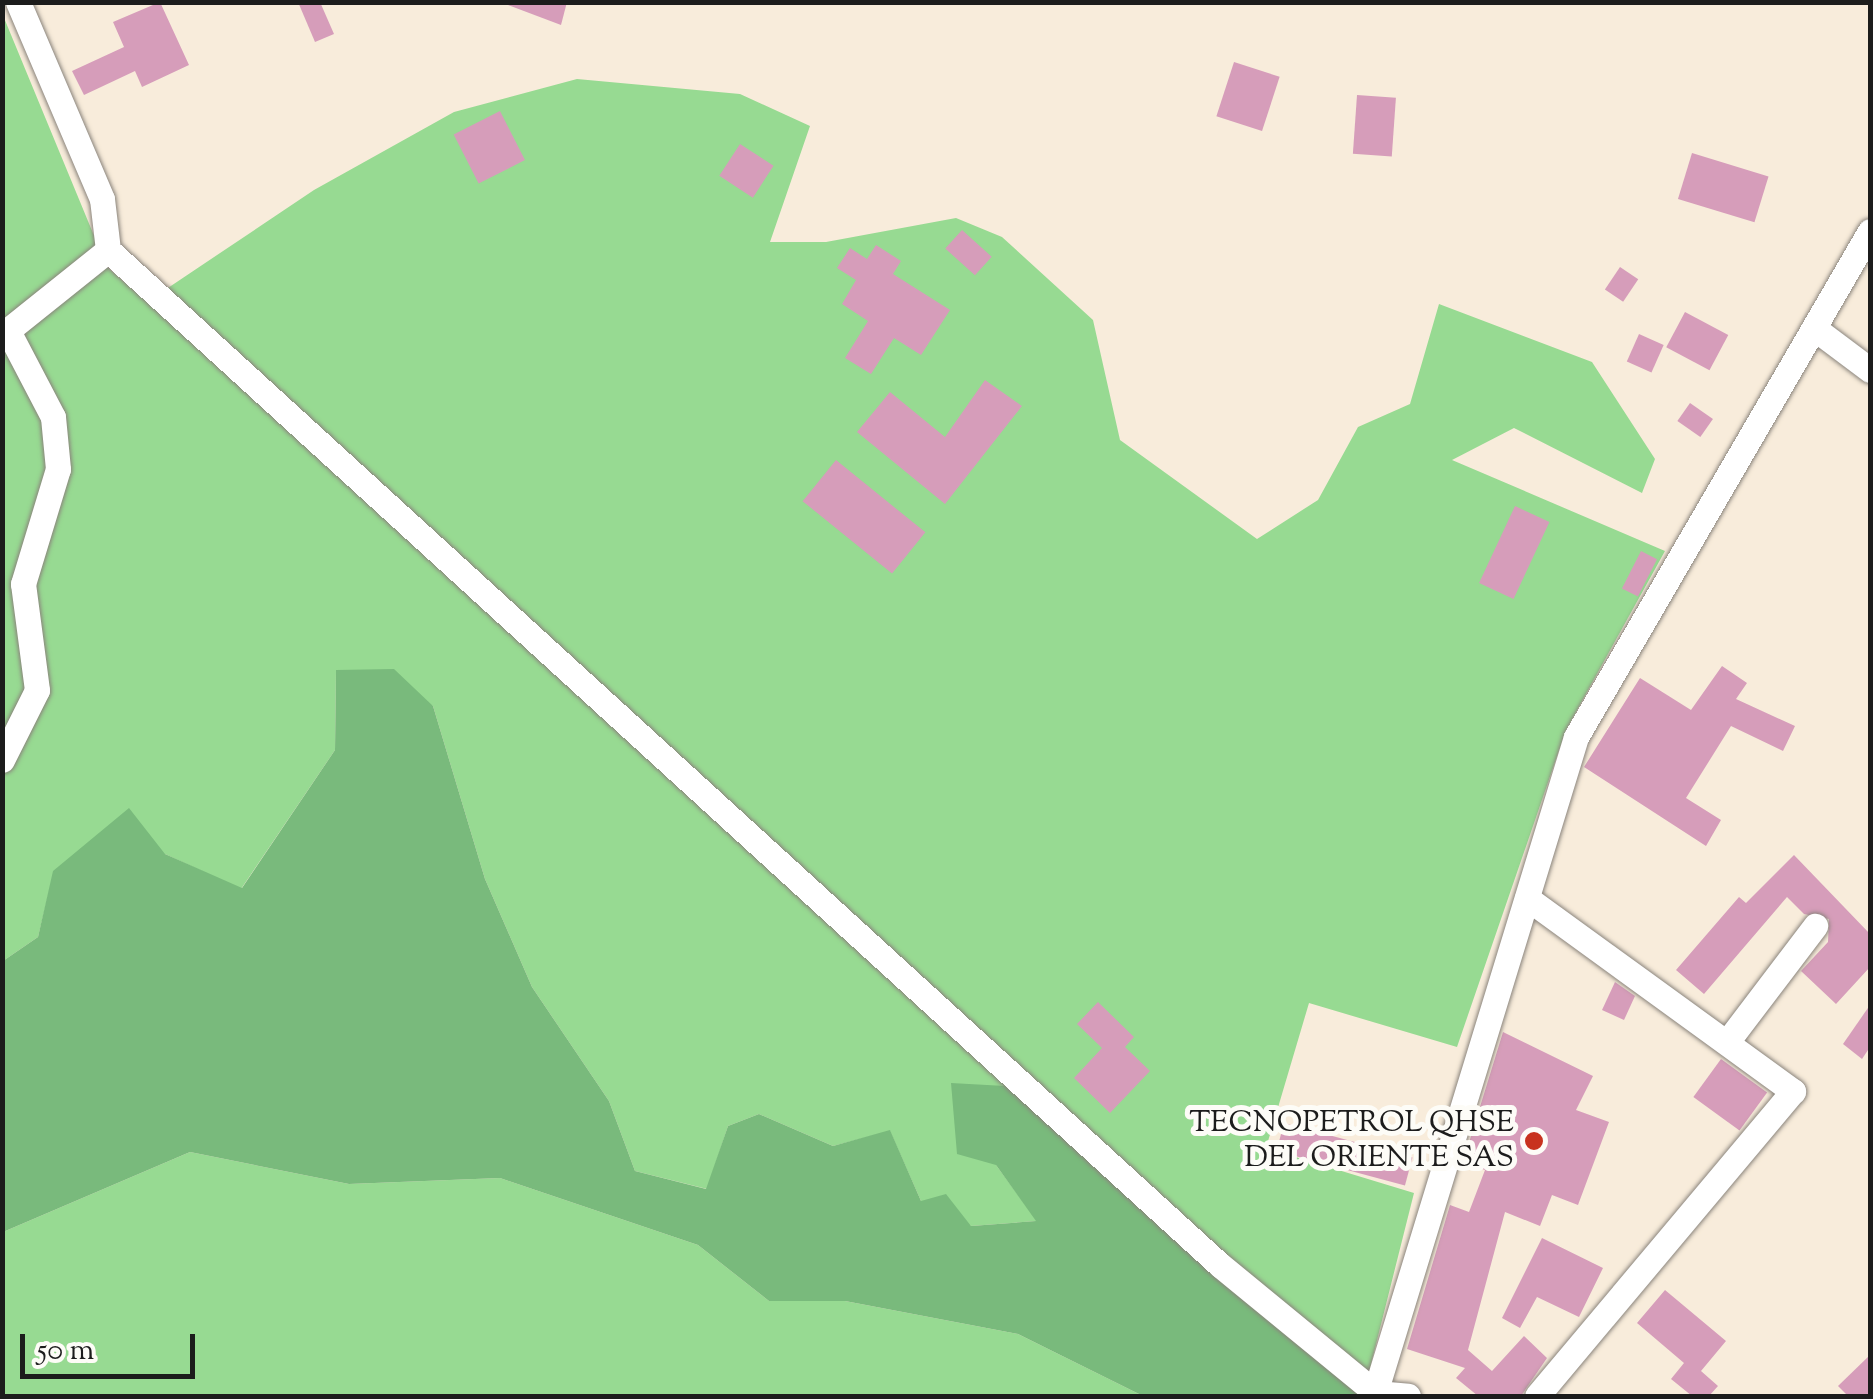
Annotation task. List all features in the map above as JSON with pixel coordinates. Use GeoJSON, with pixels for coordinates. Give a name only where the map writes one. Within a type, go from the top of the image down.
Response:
{"type":"FeatureCollection","features":[{"type":"Feature","properties":{"kind":"street"},"geometry":{"type":"LineString","coordinates":[[18,2],[102,200],[108,250],[1220,1265],[1375,1395],[1408,1396]]}},
{"type":"Feature","properties":{"kind":"street"},"geometry":{"type":"LineString","coordinates":[[1375,1395],[1576,737],[1870,231]]}},
{"type":"Feature","properties":{"kind":"street"},"geometry":{"type":"LineString","coordinates":[[2,760],[37,690],[24,584],[58,469],[53,417],[5,333],[108,250]]}},
{"type":"Feature","properties":{"kind":"street"},"geometry":{"type":"LineString","coordinates":[[1814,328],[1870,370]]}},
{"type":"Feature","properties":{"kind":"street"},"geometry":{"type":"LineString","coordinates":[[1527,898],[1730,1038],[1793,1090],[1536,1396]]}},
{"type":"Feature","properties":{"kind":"street"},"geometry":{"type":"LineString","coordinates":[[1730,1038],[1815,926]]}},
{"type":"Feature","properties":{"kind":"green space"},"geometry":{"type":"Polygon","coordinates":[[[2,13],[107,267],[147,302],[314,190],[454,112],[577,79],[740,94],[810,126],[770,242],[826,242],[956,218],[1002,237],[1093,320],[1120,440],[1257,539],[1318,500],[1358,427],[1410,404],[1439,304],[1592,362],[1655,459],[1642,493],[1514,428],[1452,460],[1665,551],[1566,730],[1457,1047],[1309,1003],[1266,1148],[1414,1193],[1363,1396],[996,1165],[1037,1221],[971,1226],[921,1201],[890,1131],[833,1146],[759,1114],[728,1126],[707,1189],[635,1171],[609,1101],[532,987],[485,879],[433,706],[336,671],[335,750],[241,889],[165,854],[54,871],[38,937],[3,961],[2,13]]]}},
{"type":"Feature","properties":{"kind":"green space"},"geometry":{"type":"Polygon","coordinates":[[[394,669],[433,706],[485,879],[532,987],[609,1101],[635,1171],[706,1189],[728,1126],[759,1114],[833,1146],[890,1130],[921,1201],[946,1194],[971,1226],[1036,1221],[996,1165],[957,1154],[951,1083],[1005,1086],[1360,1396],[1143,1396],[1018,1334],[845,1301],[769,1301],[698,1245],[500,1178],[349,1184],[190,1152],[3,1232],[3,961],[38,937],[53,871],[129,808],[165,854],[242,888],[335,750],[336,670],[394,669]]]}},
{"type":"Feature","properties":{"kind":"green space"},"geometry":{"type":"Polygon","coordinates":[[[190,1152],[349,1184],[500,1178],[698,1245],[769,1301],[845,1301],[1018,1334],[1143,1396],[3,1396],[3,1232],[190,1152]]]}},
{"type":"Feature","properties":{"kind":"building"},"geometry":{"type":"Polygon","coordinates":[[[160,2],[189,65],[142,87],[135,71],[84,95],[72,71],[124,47],[113,22],[160,2]]]}},
{"type":"Feature","properties":{"kind":"building"},"geometry":{"type":"Polygon","coordinates":[[[298,2],[320,2],[334,34],[315,42],[298,2]]]}},
{"type":"Feature","properties":{"kind":"building"},"geometry":{"type":"Polygon","coordinates":[[[500,2],[567,2],[561,25],[500,2]]]}},
{"type":"Feature","properties":{"kind":"building"},"geometry":{"type":"Polygon","coordinates":[[[1234,62],[1280,77],[1262,131],[1216,116],[1234,62]]]}},
{"type":"Feature","properties":{"kind":"building"},"geometry":{"type":"Polygon","coordinates":[[[1357,95],[1396,98],[1392,157],[1353,154],[1357,95]]]}},
{"type":"Feature","properties":{"kind":"building"},"geometry":{"type":"Polygon","coordinates":[[[500,111],[525,160],[479,184],[454,135],[500,111]]]}},
{"type":"Feature","properties":{"kind":"building"},"geometry":{"type":"Polygon","coordinates":[[[740,144],[774,166],[753,198],[719,176],[740,144]]]}},
{"type":"Feature","properties":{"kind":"building"},"geometry":{"type":"Polygon","coordinates":[[[1692,153],[1769,176],[1754,222],[1678,199],[1692,153]]]}},
{"type":"Feature","properties":{"kind":"building"},"geometry":{"type":"Polygon","coordinates":[[[962,230],[992,257],[975,275],[945,249],[962,230]]]}},
{"type":"Feature","properties":{"kind":"building"},"geometry":{"type":"Polygon","coordinates":[[[876,245],[901,261],[893,274],[950,310],[921,355],[894,338],[871,374],[845,358],[868,321],[842,304],[856,280],[837,268],[850,248],[867,259],[876,245]]]}},
{"type":"Feature","properties":{"kind":"building"},"geometry":{"type":"Polygon","coordinates":[[[1620,267],[1638,279],[1623,302],[1605,289],[1620,267]]]}},
{"type":"Feature","properties":{"kind":"building"},"geometry":{"type":"Polygon","coordinates":[[[1685,312],[1728,335],[1709,370],[1666,347],[1685,312]]]}},
{"type":"Feature","properties":{"kind":"building"},"geometry":{"type":"Polygon","coordinates":[[[1639,334],[1664,345],[1651,372],[1627,361],[1639,334]]]}},
{"type":"Feature","properties":{"kind":"building"},"geometry":{"type":"Polygon","coordinates":[[[985,380],[1022,406],[945,504],[857,432],[890,392],[945,437],[985,380]]]}},
{"type":"Feature","properties":{"kind":"building"},"geometry":{"type":"Polygon","coordinates":[[[1690,403],[1713,419],[1700,437],[1677,421],[1690,403]]]}},
{"type":"Feature","properties":{"kind":"building"},"geometry":{"type":"Polygon","coordinates":[[[836,460],[925,532],[892,574],[803,501],[836,460]]]}},
{"type":"Feature","properties":{"kind":"building"},"geometry":{"type":"Polygon","coordinates":[[[1515,506],[1549,522],[1514,599],[1479,583],[1515,506]]]}},
{"type":"Feature","properties":{"kind":"building"},"geometry":{"type":"Polygon","coordinates":[[[1641,551],[1657,559],[1638,597],[1622,588],[1641,551]]]}},
{"type":"Feature","properties":{"kind":"building"},"geometry":{"type":"Polygon","coordinates":[[[1722,666],[1747,683],[1736,699],[1795,726],[1783,751],[1731,726],[1686,798],[1721,820],[1706,846],[1584,767],[1640,678],[1691,710],[1722,666]]]}},
{"type":"Feature","properties":{"kind":"building"},"geometry":{"type":"Polygon","coordinates":[[[1794,855],[1870,934],[1870,967],[1836,1004],[1801,971],[1828,942],[1829,919],[1804,914],[1787,897],[1704,994],[1676,970],[1739,897],[1746,903],[1794,855]]]}},
{"type":"Feature","properties":{"kind":"building"},"geometry":{"type":"Polygon","coordinates":[[[1615,982],[1635,996],[1624,1020],[1602,1010],[1615,982]]]}},
{"type":"Feature","properties":{"kind":"building"},"geometry":{"type":"Polygon","coordinates":[[[1098,1002],[1134,1037],[1125,1047],[1150,1071],[1110,1113],[1074,1078],[1102,1048],[1077,1024],[1098,1002]]]}},
{"type":"Feature","properties":{"kind":"building"},"geometry":{"type":"Polygon","coordinates":[[[1870,1005],[1870,1047],[1862,1059],[1843,1044],[1870,1005]]]}},
{"type":"Feature","properties":{"kind":"building"},"geometry":{"type":"Polygon","coordinates":[[[1503,1032],[1593,1076],[1576,1110],[1609,1122],[1578,1205],[1552,1195],[1540,1226],[1505,1212],[1468,1350],[1492,1371],[1524,1336],[1547,1358],[1521,1396],[1478,1396],[1456,1378],[1465,1368],[1407,1349],[1450,1205],[1469,1212],[1485,1170],[1463,1162],[1503,1032]]]}},
{"type":"Feature","properties":{"kind":"building"},"geometry":{"type":"Polygon","coordinates":[[[1721,1059],[1767,1093],[1739,1131],[1693,1097],[1721,1059]]]}},
{"type":"Feature","properties":{"kind":"building"},"geometry":{"type":"Polygon","coordinates":[[[1284,1123],[1412,1157],[1405,1185],[1276,1151],[1284,1123]]]}},
{"type":"Feature","properties":{"kind":"building"},"geometry":{"type":"Polygon","coordinates":[[[1542,1238],[1603,1268],[1579,1317],[1537,1297],[1520,1328],[1502,1318],[1542,1238]]]}},
{"type":"Feature","properties":{"kind":"building"},"geometry":{"type":"Polygon","coordinates":[[[1665,1290],[1726,1341],[1701,1371],[1718,1386],[1709,1396],[1692,1396],[1671,1379],[1684,1363],[1637,1323],[1665,1290]]]}},
{"type":"Feature","properties":{"kind":"building"},"geometry":{"type":"Polygon","coordinates":[[[1870,1355],[1870,1396],[1848,1396],[1838,1386],[1870,1355]]]}},
{"type":"Feature","properties":{"kind":"place","name":"TECNOPETROL QHSE DEL ORIENTE SAS"},"geometry":{"type":"Point","coordinates":[1534,1141]}}]}
